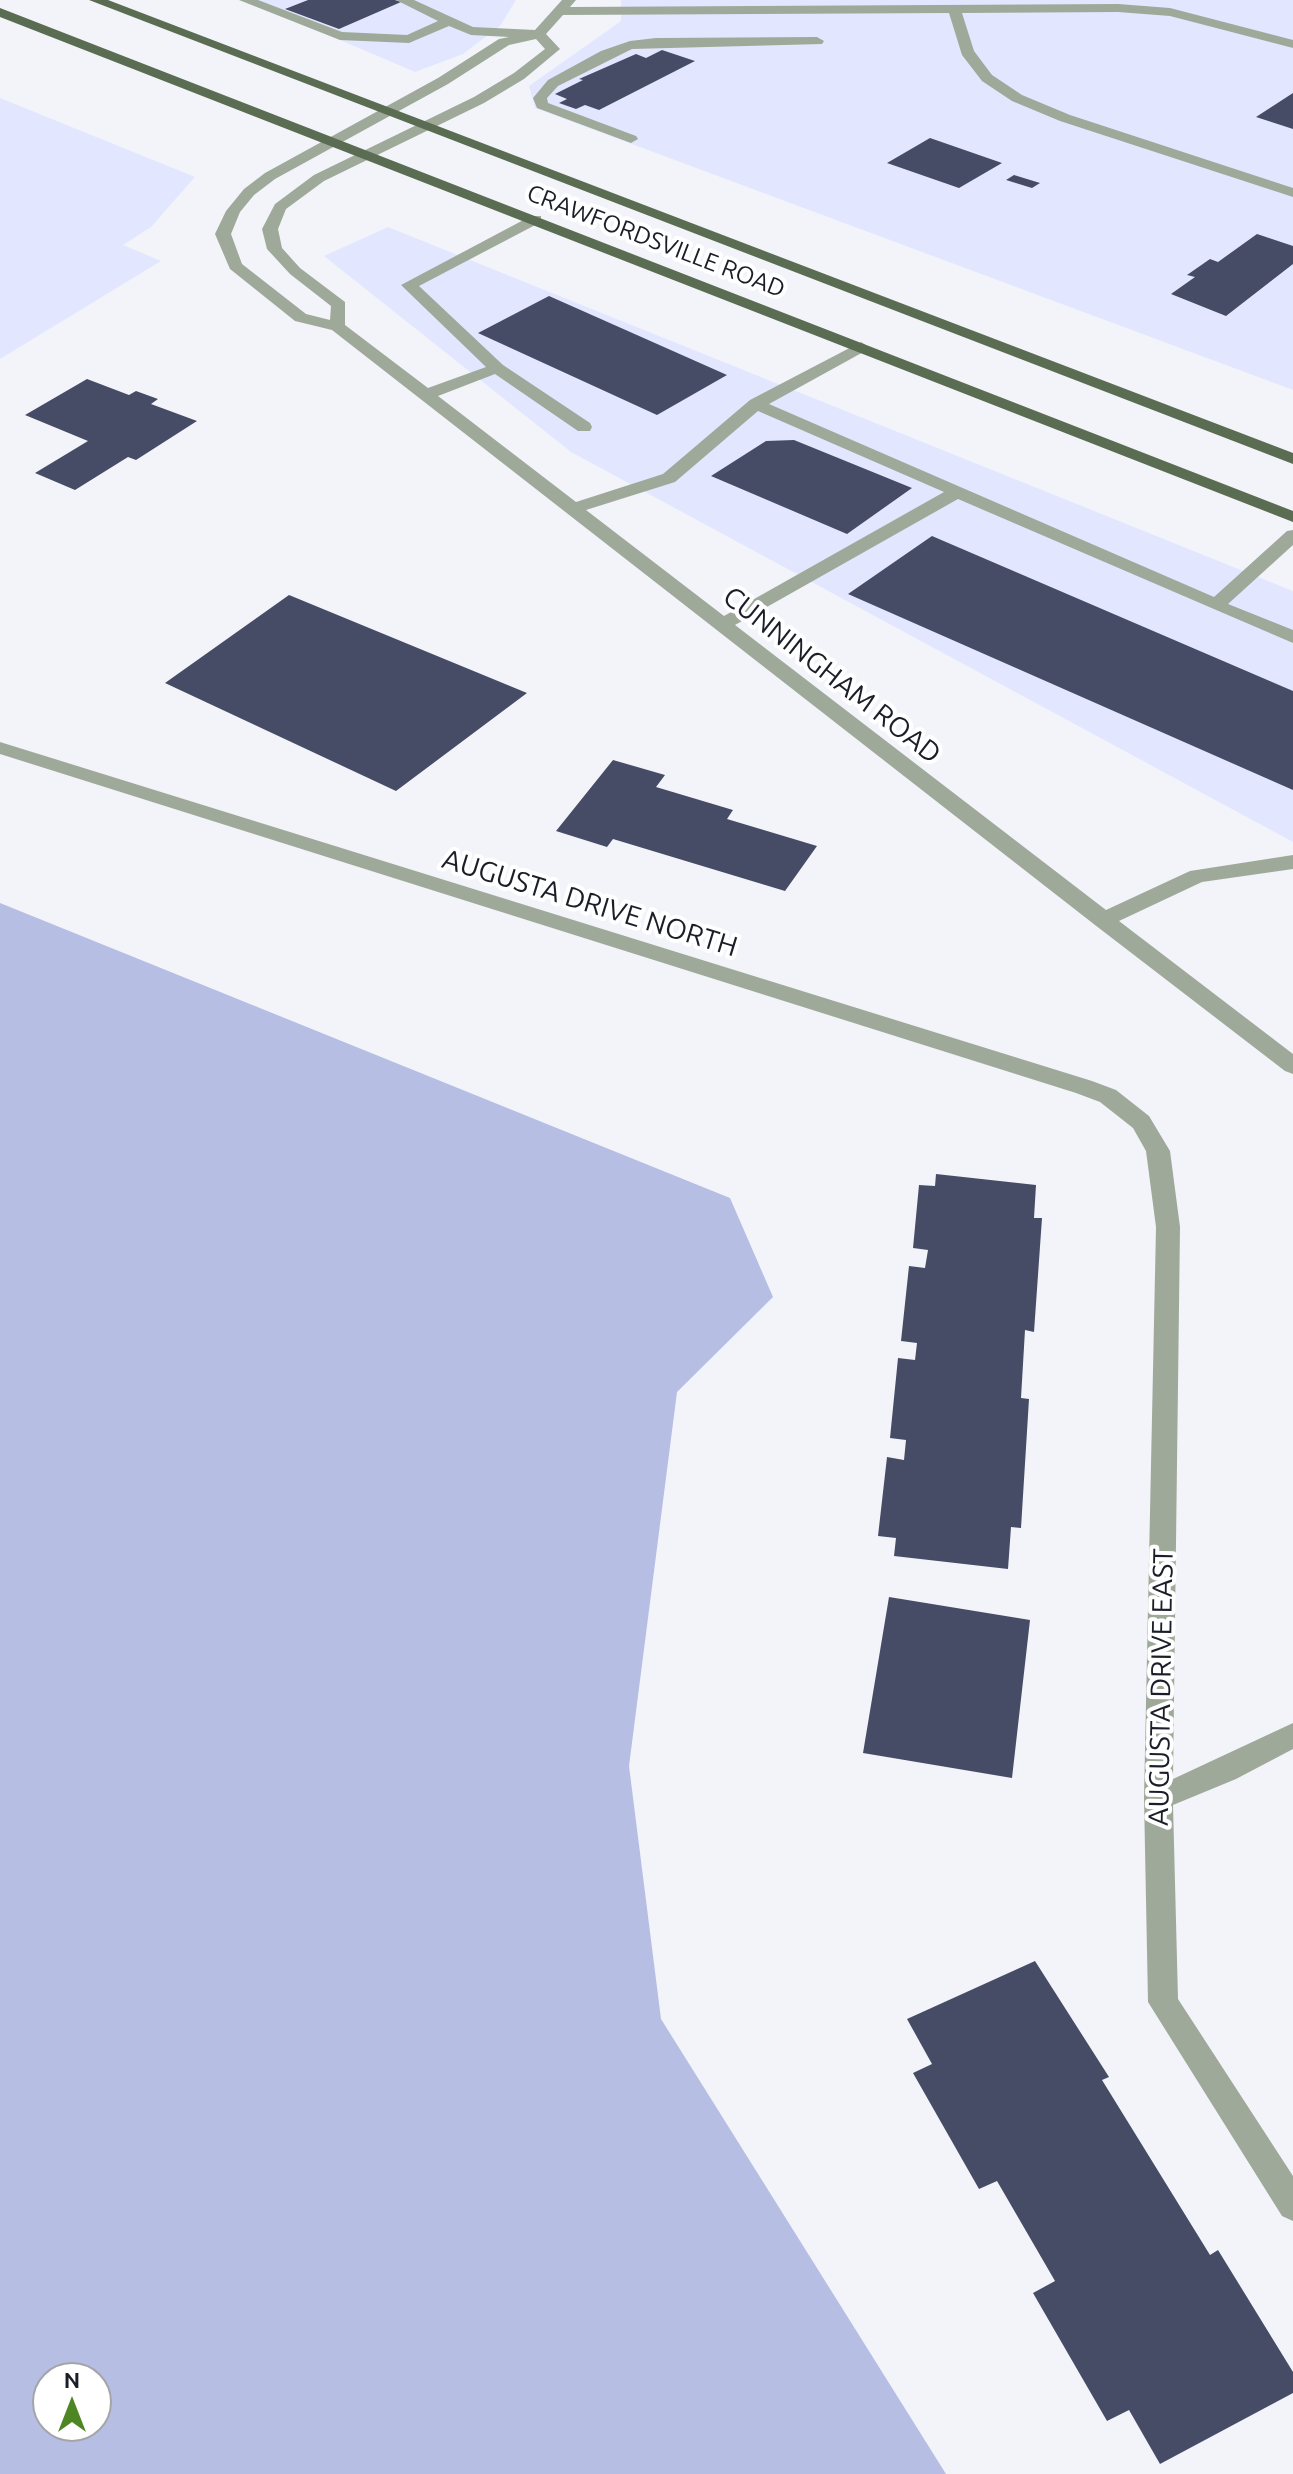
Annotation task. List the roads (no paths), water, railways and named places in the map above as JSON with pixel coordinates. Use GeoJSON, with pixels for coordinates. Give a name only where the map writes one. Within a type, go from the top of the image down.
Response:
{"type":"FeatureCollection","features":[{"type":"Feature","properties":{"kind":"main road","name":"CRAWFORDSVILLE ROAD"},"geometry":{"type":"LineString","coordinates":[[96,0],[1293,459]]}},
{"type":"Feature","properties":{"kind":"main road","name":"CRAWFORDSVILLE ROAD"},"geometry":{"type":"LineString","coordinates":[[0,12],[1293,517]]}},
{"type":"Feature","properties":{"kind":"street"},"geometry":{"type":"LineString","coordinates":[[246,0],[340,36],[409,39],[447,22]]}},
{"type":"Feature","properties":{"kind":"street"},"geometry":{"type":"LineString","coordinates":[[337,326],[339,305],[283,260],[275,249],[270,229],[280,207],[319,178],[479,100],[553,49],[539,34],[471,31],[403,0]]}},
{"type":"Feature","properties":{"kind":"street"},"geometry":{"type":"LineString","coordinates":[[539,34],[565,6],[1118,8],[1170,12],[1293,44]]}},
{"type":"Feature","properties":{"kind":"street"},"geometry":{"type":"LineString","coordinates":[[946,6],[967,52],[987,78],[1017,98],[1065,118],[1293,193]]}},
{"type":"Feature","properties":{"kind":"street","name":"CUNNINGHAM ROAD"},"geometry":{"type":"LineString","coordinates":[[539,34],[504,42],[443,81],[270,176],[249,192],[233,211],[223,234],[235,266],[301,318],[337,326],[1293,1066]]}},
{"type":"Feature","properties":{"kind":"street"},"geometry":{"type":"LineString","coordinates":[[631,139],[542,105],[540,98],[553,83],[606,54],[630,45],[817,41]]}},
{"type":"Feature","properties":{"kind":"street"},"geometry":{"type":"LineString","coordinates":[[536,219],[409,285],[497,368],[584,427]]}},
{"type":"Feature","properties":{"kind":"street"},"geometry":{"type":"LineString","coordinates":[[573,509],[669,478],[756,404],[861,347]]}},
{"type":"Feature","properties":{"kind":"street"},"geometry":{"type":"LineString","coordinates":[[426,395],[497,368]]}},
{"type":"Feature","properties":{"kind":"street"},"geometry":{"type":"LineString","coordinates":[[756,404],[1293,637]]}},
{"type":"Feature","properties":{"kind":"street"},"geometry":{"type":"LineString","coordinates":[[722,625],[957,492]]}},
{"type":"Feature","properties":{"kind":"street"},"geometry":{"type":"LineString","coordinates":[[1216,605],[1293,535]]}},
{"type":"Feature","properties":{"kind":"street","name":"AUGUSTA DRIVE NORTH"},"geometry":{"type":"LineString","coordinates":[[0,748],[1084,1087],[1123,1106],[1150,1134]]}},
{"type":"Feature","properties":{"kind":"street"},"geometry":{"type":"LineString","coordinates":[[1103,920],[1197,876],[1293,862]]}},
{"type":"Feature","properties":{"kind":"street","name":"AUGUSTA DRIVE EAST"},"geometry":{"type":"LineString","coordinates":[[1150,1134],[1158,1151],[1168,1227],[1158,1798],[1163,2002],[1293,2205]]}},
{"type":"Feature","properties":{"kind":"street"},"geometry":{"type":"LineString","coordinates":[[1158,1798],[1226,1770],[1293,1735]]}}]}
